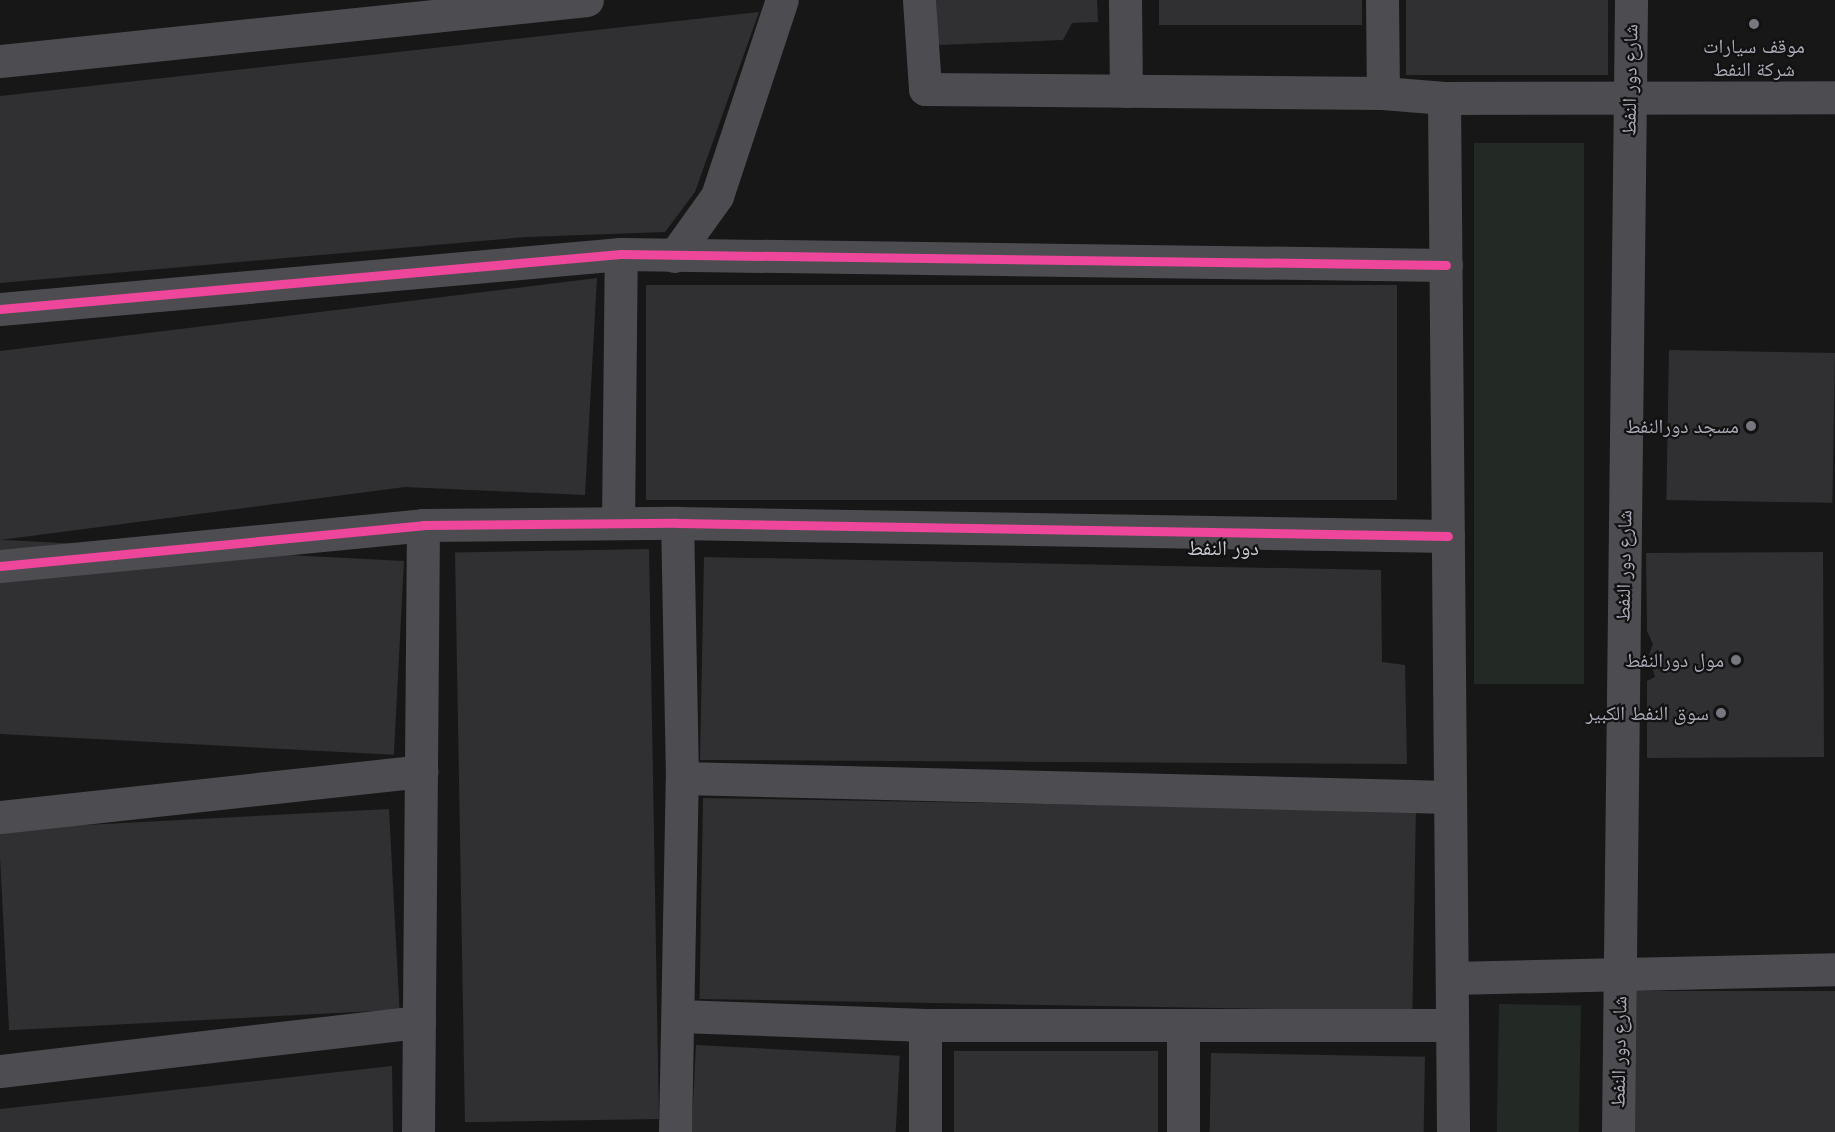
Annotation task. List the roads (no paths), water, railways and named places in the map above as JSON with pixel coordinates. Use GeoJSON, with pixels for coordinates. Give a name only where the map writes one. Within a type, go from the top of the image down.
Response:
{"type":"FeatureCollection","features":[{"type":"Feature","properties":{"kind":"street"},"geometry":{"type":"LineString","coordinates":[[0,61],[587,0]]}},
{"type":"Feature","properties":{"kind":"street"},"geometry":{"type":"LineString","coordinates":[[674,256],[717,196],[782,0]]}},
{"type":"Feature","properties":{"kind":"street"},"geometry":{"type":"LineString","coordinates":[[919,0],[925,88],[1383,93],[1444,98],[1835,97]]}},
{"type":"Feature","properties":{"kind":"street"},"geometry":{"type":"LineString","coordinates":[[1125,0],[1126,91]]}},
{"type":"Feature","properties":{"kind":"street"},"geometry":{"type":"LineString","coordinates":[[1382,0],[1383,93]]}},
{"type":"Feature","properties":{"kind":"street","name":"شارع دور النفط"},"geometry":{"type":"LineString","coordinates":[[1618,1132],[1631,0]]}},
{"type":"Feature","properties":{"kind":"street"},"geometry":{"type":"LineString","coordinates":[[1444,98],[1453,1132]]}},
{"type":"Feature","properties":{"kind":"street"},"geometry":{"type":"LineString","coordinates":[[618,523],[621,254]]}},
{"type":"Feature","properties":{"kind":"street"},"geometry":{"type":"LineString","coordinates":[[0,309],[621,254],[1446,265]]}},
{"type":"Feature","properties":{"kind":"street"},"geometry":{"type":"LineString","coordinates":[[0,566],[423,525],[677,523],[1448,536]]}},
{"type":"Feature","properties":{"kind":"street"},"geometry":{"type":"LineString","coordinates":[[675,1132],[682,778],[677,523]]}},
{"type":"Feature","properties":{"kind":"street"},"geometry":{"type":"LineString","coordinates":[[418,1132],[423,525]]}},
{"type":"Feature","properties":{"kind":"street"},"geometry":{"type":"LineString","coordinates":[[0,817],[421,771]]}},
{"type":"Feature","properties":{"kind":"street"},"geometry":{"type":"LineString","coordinates":[[682,778],[1450,797]]}},
{"type":"Feature","properties":{"kind":"street"},"geometry":{"type":"LineString","coordinates":[[1452,978],[1835,969]]}},
{"type":"Feature","properties":{"kind":"street"},"geometry":{"type":"LineString","coordinates":[[679,1016],[925,1025],[1452,1025]]}},
{"type":"Feature","properties":{"kind":"street"},"geometry":{"type":"LineString","coordinates":[[0,1071],[419,1022]]}},
{"type":"Feature","properties":{"kind":"street"},"geometry":{"type":"LineString","coordinates":[[925,1025],[925,1132]]}},
{"type":"Feature","properties":{"kind":"street"},"geometry":{"type":"LineString","coordinates":[[1183,1026],[1183,1132]]}},
{"type":"Feature","properties":{"kind":"place","name":"موقف سيارات شركة النفط"},"geometry":{"type":"Point","coordinates":[1754,24]}},
{"type":"Feature","properties":{"kind":"place","name":"مسجد دورالنفط"},"geometry":{"type":"Point","coordinates":[1751,426]}},
{"type":"Feature","properties":{"kind":"place","name":"مول دورالنفط"},"geometry":{"type":"Point","coordinates":[1736,660]}},
{"type":"Feature","properties":{"kind":"place","name":"سوق النفط الكبير"},"geometry":{"type":"Point","coordinates":[1721,713]}},
{"type":"Feature","properties":{"kind":"district","name":"دور النفط"},"geometry":{"type":"Point","coordinates":[1223,548]}}]}
